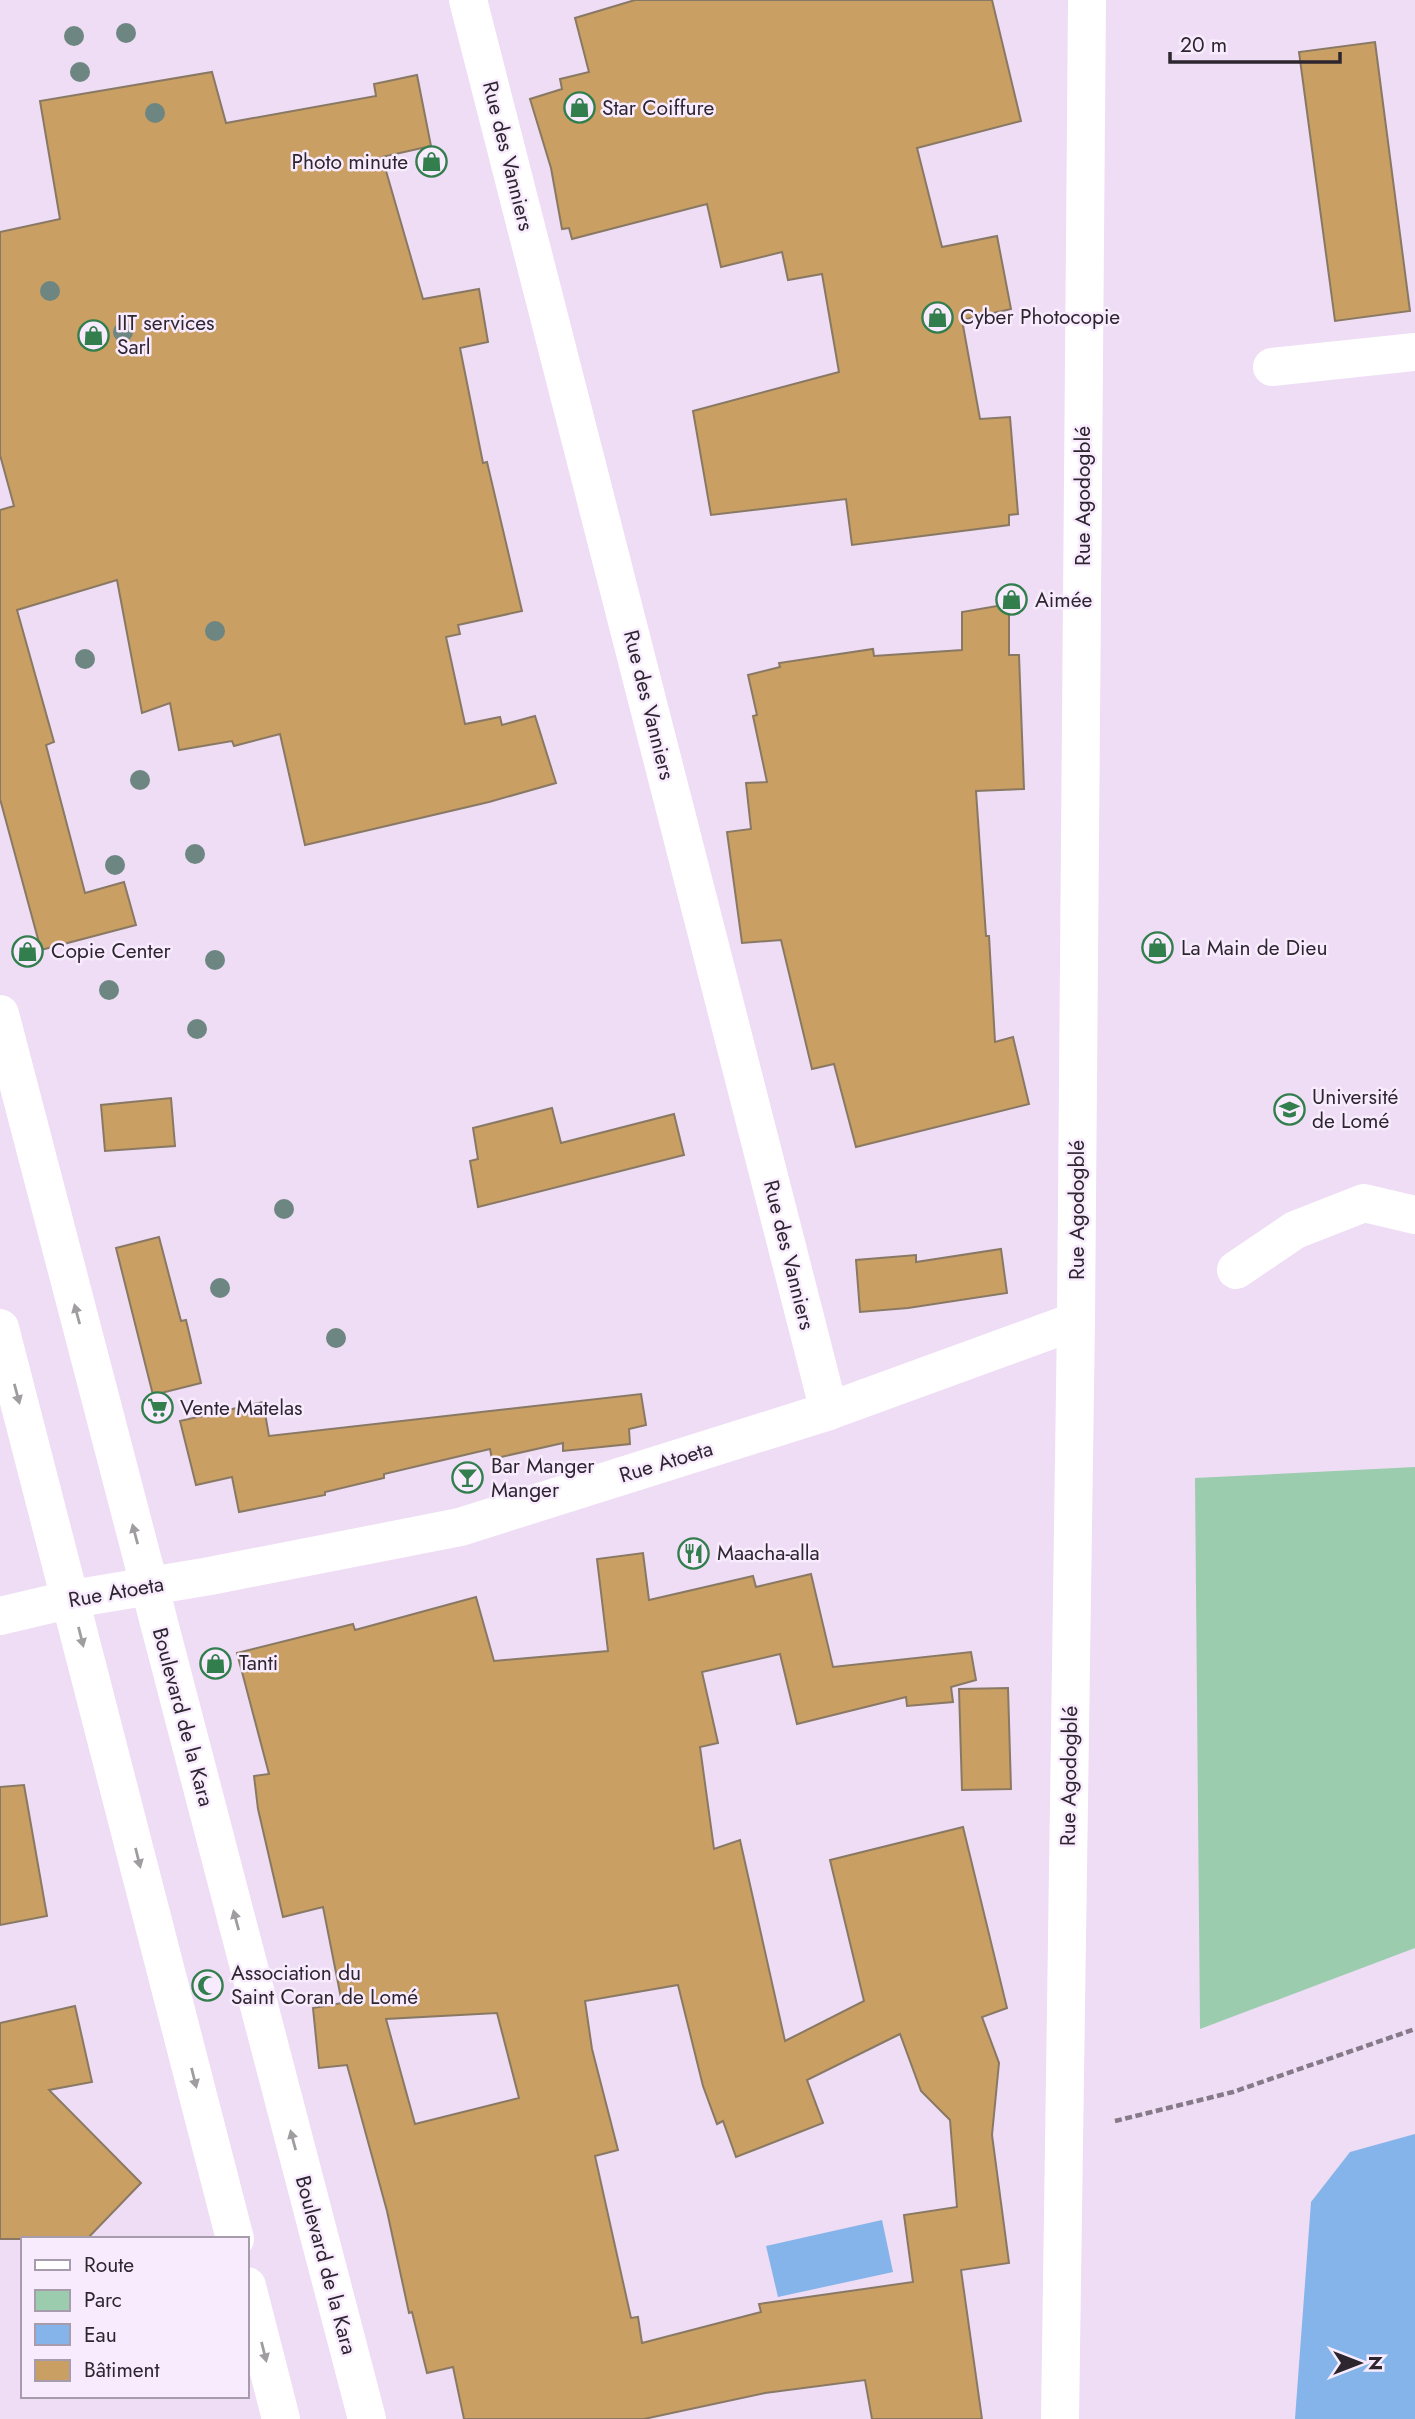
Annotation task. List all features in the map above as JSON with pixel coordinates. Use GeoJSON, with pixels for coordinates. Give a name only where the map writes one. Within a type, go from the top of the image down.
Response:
{"type":"FeatureCollection","features":[{"type":"Feature","properties":{"kind":"street","name":"Rue des Vanniers"},"geometry":{"type":"LineString","coordinates":[[468,0],[829,1410]]}},
{"type":"Feature","properties":{"kind":"street","name":"Rue Agodogblé"},"geometry":{"type":"LineString","coordinates":[[1060,2419],[1076,1321],[1087,0]]}},
{"type":"Feature","properties":{"kind":"street"},"geometry":{"type":"LineString","coordinates":[[1272,367],[1415,352]]}},
{"type":"Feature","properties":{"kind":"street","name":"Boulevard de la Kara"},"geometry":{"type":"LineString","coordinates":[[0,1014],[161,1585],[366,2419]]}},
{"type":"Feature","properties":{"kind":"street"},"geometry":{"type":"LineString","coordinates":[[1236,1270],[1295,1230],[1364,1203],[1415,1215]]}},
{"type":"Feature","properties":{"kind":"street","name":"Rue Atoeta"},"geometry":{"type":"LineString","coordinates":[[36,1608],[460,1527],[829,1410],[1076,1321]]}},
{"type":"Feature","properties":{"kind":"street"},"geometry":{"type":"LineString","coordinates":[[0,1328],[36,1608],[234,2237]]}},
{"type":"Feature","properties":{"kind":"street"},"geometry":{"type":"LineString","coordinates":[[248,2290],[281,2419]]}},
{"type":"Feature","properties":{"kind":"path"},"geometry":{"type":"LineString","coordinates":[[1064,2133],[1233,2092],[1415,2029]]}},
{"type":"Feature","properties":{"kind":"green space"},"geometry":{"type":"Polygon","coordinates":[[[1415,1467],[1415,1948],[1200,2029],[1195,1478],[1415,1467]]]}},
{"type":"Feature","properties":{"kind":"water"},"geometry":{"type":"Polygon","coordinates":[[[1415,2134],[1415,2419],[1295,2419],[1311,2202],[1350,2152],[1415,2134]]]}},
{"type":"Feature","properties":{"kind":"water"},"geometry":{"type":"Polygon","coordinates":[[[882,2220],[893,2272],[778,2297],[766,2246],[882,2220]]]}},
{"type":"Feature","properties":{"kind":"building"},"geometry":{"type":"Polygon","coordinates":[[[635,0],[992,0],[1021,121],[917,148],[942,247],[997,236],[1011,309],[962,320],[980,419],[1010,417],[1018,514],[1009,515],[1009,525],[852,545],[846,499],[711,515],[693,411],[839,372],[822,274],[788,280],[782,252],[721,267],[707,204],[572,239],[569,228],[562,229],[551,168],[530,99],[562,89],[560,79],[589,72],[575,18],[635,0]]]}},
{"type":"Feature","properties":{"kind":"building"},"geometry":{"type":"Polygon","coordinates":[[[1375,42],[1410,311],[1335,321],[1299,52],[1375,42]]]}},
{"type":"Feature","properties":{"kind":"building"},"geometry":{"type":"Polygon","coordinates":[[[212,72],[226,123],[376,96],[374,84],[417,75],[431,146],[382,157],[423,299],[479,289],[488,342],[460,348],[483,463],[487,462],[522,611],[458,625],[460,634],[446,637],[465,724],[500,717],[502,725],[535,716],[556,783],[489,802],[305,845],[280,734],[234,746],[232,741],[179,750],[170,703],[142,713],[117,580],[17,610],[54,742],[46,745],[85,893],[124,882],[136,925],[41,950],[0,799],[0,510],[14,506],[0,455],[0,232],[60,219],[40,101],[212,72]]]}},
{"type":"Feature","properties":{"kind":"building"},"geometry":{"type":"Polygon","coordinates":[[[1009,604],[1009,655],[1019,655],[1024,789],[976,791],[995,1042],[1013,1037],[1029,1104],[856,1147],[834,1064],[812,1069],[781,940],[742,943],[727,832],[751,829],[746,783],[767,782],[753,716],[757,715],[748,675],[780,667],[779,663],[873,649],[874,656],[962,650],[962,612],[1009,604]]]}},
{"type":"Feature","properties":{"kind":"building"},"geometry":{"type":"Polygon","coordinates":[[[171,1098],[175,1146],[105,1151],[101,1105],[171,1098]]]}},
{"type":"Feature","properties":{"kind":"building"},"geometry":{"type":"Polygon","coordinates":[[[552,1108],[561,1143],[674,1114],[684,1155],[478,1207],[470,1161],[478,1159],[473,1128],[552,1108]]]}},
{"type":"Feature","properties":{"kind":"building"},"geometry":{"type":"Polygon","coordinates":[[[159,1237],[181,1321],[186,1320],[201,1383],[153,1395],[116,1248],[159,1237]]]}},
{"type":"Feature","properties":{"kind":"building"},"geometry":{"type":"Polygon","coordinates":[[[1001,1249],[1007,1293],[908,1308],[860,1312],[856,1260],[916,1255],[916,1262],[1001,1249]]]}},
{"type":"Feature","properties":{"kind":"building"},"geometry":{"type":"Polygon","coordinates":[[[641,1394],[646,1425],[629,1429],[630,1444],[563,1451],[563,1443],[492,1459],[490,1449],[384,1474],[384,1478],[325,1492],[325,1495],[239,1512],[232,1477],[196,1485],[180,1421],[263,1402],[269,1436],[641,1394]]]}},
{"type":"Feature","properties":{"kind":"building"},"geometry":{"type":"Polygon","coordinates":[[[643,1553],[649,1600],[753,1576],[756,1587],[811,1574],[833,1667],[971,1652],[976,1680],[951,1687],[953,1702],[907,1706],[906,1697],[797,1724],[780,1654],[702,1672],[718,1743],[700,1747],[714,1849],[740,1840],[785,2041],[864,2001],[830,1860],[963,1827],[1007,2008],[982,2017],[999,2063],[992,2135],[1009,2263],[961,2270],[982,2419],[872,2419],[865,2380],[765,2393],[644,2419],[464,2419],[453,2367],[427,2373],[412,2312],[409,2313],[387,2211],[347,2065],[319,2068],[313,2008],[342,2003],[323,1907],[283,1917],[258,1809],[254,1776],[269,1774],[237,1653],[353,1624],[355,1630],[476,1597],[494,1661],[608,1651],[597,1559],[643,1553]],[[678,1985],[585,2001],[592,2049],[618,2150],[595,2156],[631,2318],[638,2317],[642,2343],[761,2312],[759,2304],[913,2282],[904,2215],[957,2207],[950,2120],[921,2091],[900,2034],[807,2080],[823,2123],[736,2157],[723,2121],[717,2124],[703,2086],[678,1985]],[[497,2013],[386,2019],[415,2124],[519,2098],[497,2013]]]}},
{"type":"Feature","properties":{"kind":"building"},"geometry":{"type":"Polygon","coordinates":[[[1008,1688],[1011,1789],[962,1790],[959,1689],[1008,1688]]]}},
{"type":"Feature","properties":{"kind":"building"},"geometry":{"type":"Polygon","coordinates":[[[24,1785],[47,1916],[0,1925],[0,1787],[24,1785]]]}},
{"type":"Feature","properties":{"kind":"building"},"geometry":{"type":"Polygon","coordinates":[[[75,2006],[92,2082],[49,2090],[141,2183],[89,2237],[0,2239],[0,2023],[75,2006]]]}},
{"type":"Feature","properties":{"kind":"place","name":"Star Coiffure"},"geometry":{"type":"Point","coordinates":[579,108]}},
{"type":"Feature","properties":{"kind":"place","name":"Photo minute"},"geometry":{"type":"Point","coordinates":[431,162]}},
{"type":"Feature","properties":{"kind":"place","name":"Cyber Photocopie"},"geometry":{"type":"Point","coordinates":[937,317]}},
{"type":"Feature","properties":{"kind":"place","name":"IIT services Sarl"},"geometry":{"type":"Point","coordinates":[94,335]}},
{"type":"Feature","properties":{"kind":"place","name":"Aimée"},"geometry":{"type":"Point","coordinates":[1012,600]}},
{"type":"Feature","properties":{"kind":"place","name":"La Main de Dieu"},"geometry":{"type":"Point","coordinates":[1158,948]}},
{"type":"Feature","properties":{"kind":"place","name":"Copie Center"},"geometry":{"type":"Point","coordinates":[28,951]}},
{"type":"Feature","properties":{"kind":"place","name":"Université de Lomé"},"geometry":{"type":"Point","coordinates":[1289,1109]}},
{"type":"Feature","properties":{"kind":"place","name":"Vente Matelas"},"geometry":{"type":"Point","coordinates":[157,1408]}},
{"type":"Feature","properties":{"kind":"place","name":"Bar Manger Manger"},"geometry":{"type":"Point","coordinates":[468,1478]}},
{"type":"Feature","properties":{"kind":"place","name":"Maacha-alla"},"geometry":{"type":"Point","coordinates":[694,1553]}},
{"type":"Feature","properties":{"kind":"place","name":"Tanti"},"geometry":{"type":"Point","coordinates":[216,1663]}},
{"type":"Feature","properties":{"kind":"place","name":"Association du Saint Coran de Lomé"},"geometry":{"type":"Point","coordinates":[208,1985]}}]}
